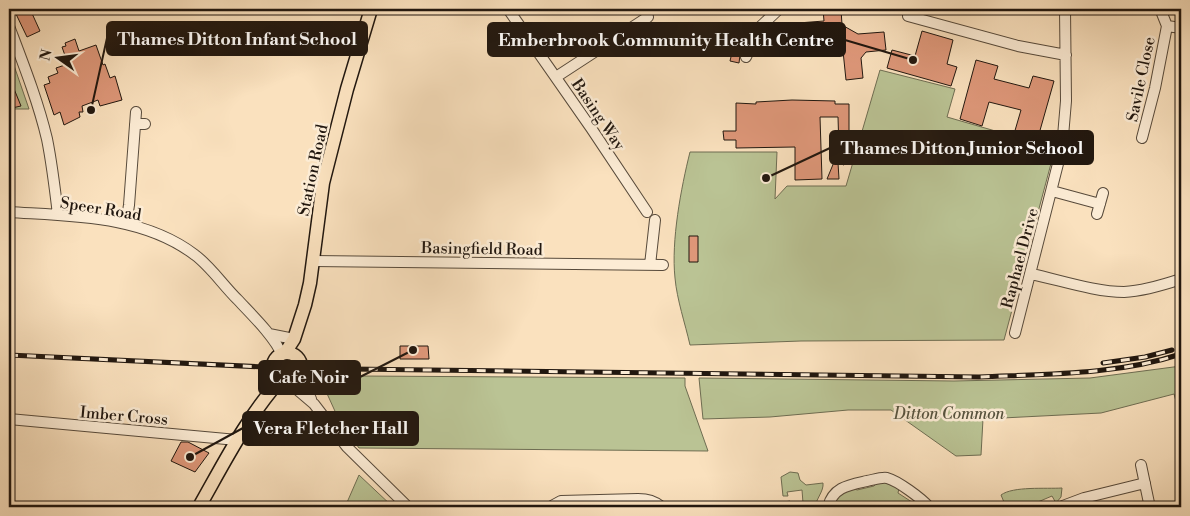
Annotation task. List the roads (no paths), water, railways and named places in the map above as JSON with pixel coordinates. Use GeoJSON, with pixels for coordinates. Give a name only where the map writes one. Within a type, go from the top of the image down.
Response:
{"type":"FeatureCollection","features":[{"type":"Feature","properties":{"kind":"main road","name":"Station Road"},"geometry":{"type":"LineString","coordinates":[[287,355],[305,305],[319,204],[330,156],[371,9]]}},
{"type":"Feature","properties":{"kind":"main road"},"geometry":{"type":"LineString","coordinates":[[199,507],[237,440],[264,398],[284,380],[293,379],[299,374],[301,366],[287,355],[276,358],[273,366],[274,372],[284,380]]}},
{"type":"Feature","properties":{"kind":"street","name":"Basing Way"},"geometry":{"type":"LineString","coordinates":[[508,9],[647,212]]}},
{"type":"Feature","properties":{"kind":"street"},"geometry":{"type":"LineString","coordinates":[[746,57],[760,27],[780,9]]}},
{"type":"Feature","properties":{"kind":"street","name":"Raphael Drive"},"geometry":{"type":"LineString","coordinates":[[1015,333],[1062,148],[1066,101],[1065,9]]}},
{"type":"Feature","properties":{"kind":"street","name":"Savile Close"},"geometry":{"type":"LineString","coordinates":[[1142,138],[1155,88],[1167,26],[1161,11]]}},
{"type":"Feature","properties":{"kind":"street"},"geometry":{"type":"LineString","coordinates":[[908,16],[1018,46],[1066,55]]}},
{"type":"Feature","properties":{"kind":"street"},"geometry":{"type":"LineString","coordinates":[[556,78],[648,17]]}},
{"type":"Feature","properties":{"kind":"street"},"geometry":{"type":"LineString","coordinates":[[9,26],[29,81],[46,138],[54,176],[58,215]]}},
{"type":"Feature","properties":{"kind":"street","name":"Savile Close"},"geometry":{"type":"LineString","coordinates":[[1167,26],[1181,28]]}},
{"type":"Feature","properties":{"kind":"street"},"geometry":{"type":"LineString","coordinates":[[126,224],[140,124],[136,112]]}},
{"type":"Feature","properties":{"kind":"street","name":"Raphael Drive"},"geometry":{"type":"LineString","coordinates":[[1052,191],[1098,209],[1103,193]]}},
{"type":"Feature","properties":{"kind":"street","name":"Speer Road"},"geometry":{"type":"LineString","coordinates":[[9,212],[58,215],[126,224],[172,239],[197,256],[287,355]]}},
{"type":"Feature","properties":{"kind":"street"},"geometry":{"type":"LineString","coordinates":[[650,265],[655,220]]}},
{"type":"Feature","properties":{"kind":"street","name":"Basingfield Road"},"geometry":{"type":"LineString","coordinates":[[312,261],[663,265]]}},
{"type":"Feature","properties":{"kind":"street"},"geometry":{"type":"LineString","coordinates":[[1031,274],[1092,288],[1124,292],[1152,288],[1181,279]]}},
{"type":"Feature","properties":{"kind":"street"},"geometry":{"type":"LineString","coordinates":[[269,334],[294,339]]}},
{"type":"Feature","properties":{"kind":"street"},"geometry":{"type":"LineString","coordinates":[[299,374],[314,404],[347,447],[408,507]]}},
{"type":"Feature","properties":{"kind":"street"},"geometry":{"type":"LineString","coordinates":[[284,380],[314,404]]}},
{"type":"Feature","properties":{"kind":"street","name":"Imber Cross"},"geometry":{"type":"LineString","coordinates":[[9,419],[237,440]]}},
{"type":"Feature","properties":{"kind":"street"},"geometry":{"type":"LineString","coordinates":[[1141,465],[1149,503]]}},
{"type":"Feature","properties":{"kind":"street"},"geometry":{"type":"LineString","coordinates":[[828,507],[829,501],[836,491],[845,486],[886,478],[899,484],[929,507]]}},
{"type":"Feature","properties":{"kind":"street"},"geometry":{"type":"LineString","coordinates":[[1060,507],[1084,498],[1145,483]]}},
{"type":"Feature","properties":{"kind":"street"},"geometry":{"type":"LineString","coordinates":[[550,507],[561,501],[647,499],[656,502],[662,507]]}},
{"type":"Feature","properties":{"kind":"railway"},"geometry":{"type":"LineString","coordinates":[[1103,363],[1145,357],[1172,350]]}},
{"type":"Feature","properties":{"kind":"railway"},"geometry":{"type":"LineString","coordinates":[[9,355],[264,367],[350,369],[979,377],[1107,370],[1157,361],[1181,354]]}},
{"type":"Feature","properties":{"kind":"place","name":"Emberbrook Community Health Centre"},"geometry":{"type":"Point","coordinates":[913,60]}},
{"type":"Feature","properties":{"kind":"place","name":"Thames Ditton Infant School"},"geometry":{"type":"Point","coordinates":[91,110]}},
{"type":"Feature","properties":{"kind":"place","name":"Thames Ditton Junior School"},"geometry":{"type":"Point","coordinates":[766,178]}},
{"type":"Feature","properties":{"kind":"place","name":"Cafe Noir"},"geometry":{"type":"Point","coordinates":[413,350]}},
{"type":"Feature","properties":{"kind":"place","name":"Vera Fletcher Hall"},"geometry":{"type":"Point","coordinates":[190,457]}},
{"type":"Feature","properties":{"kind":"park label","name":"Ditton Common"},"geometry":{"type":"Point","coordinates":[949,413]}}]}
